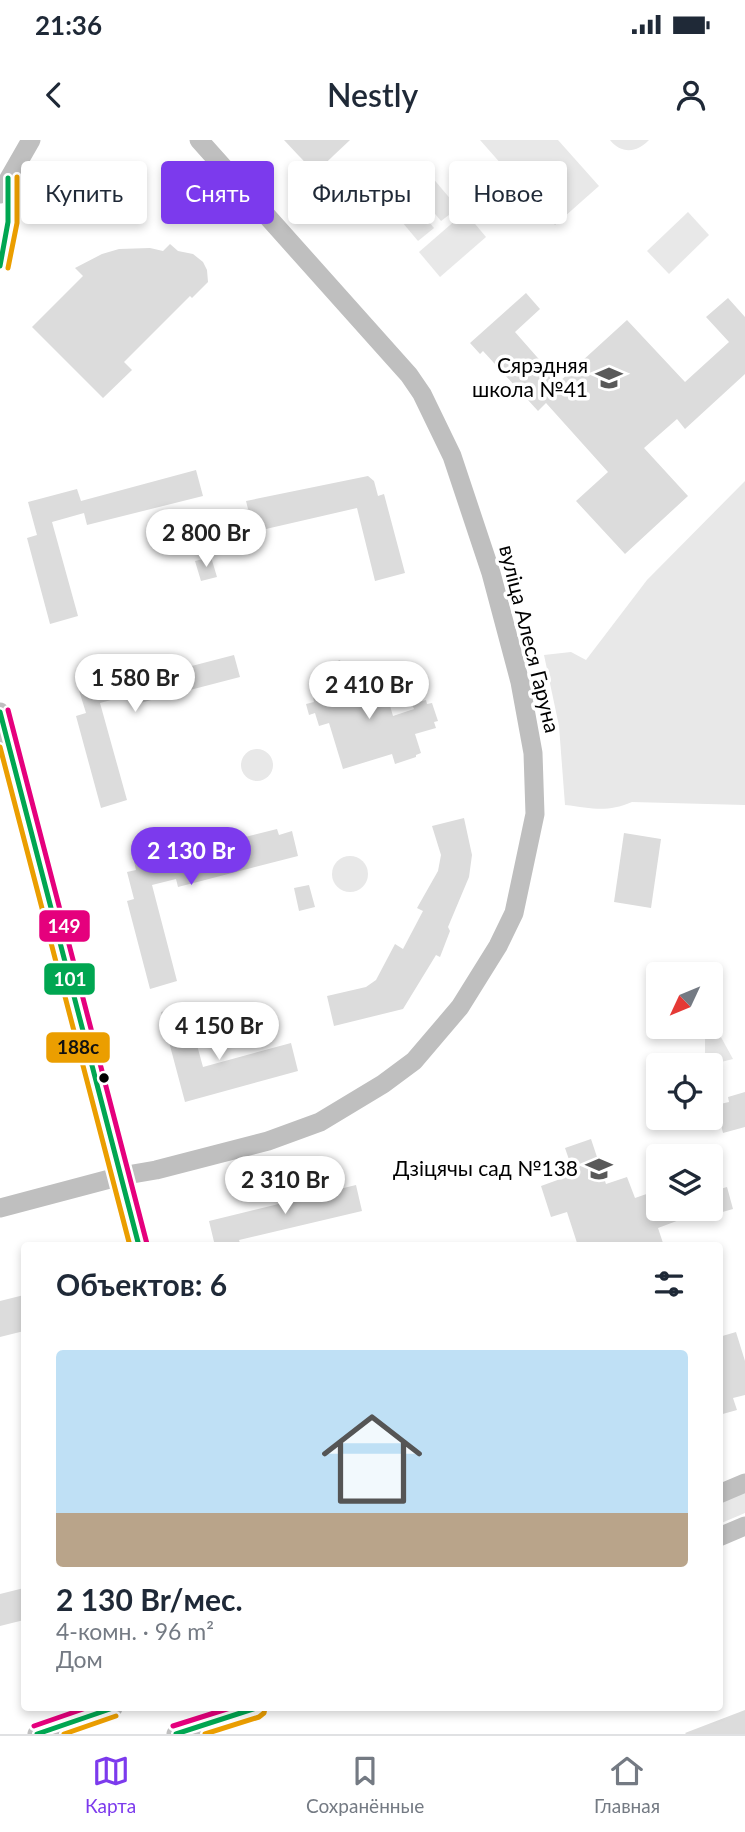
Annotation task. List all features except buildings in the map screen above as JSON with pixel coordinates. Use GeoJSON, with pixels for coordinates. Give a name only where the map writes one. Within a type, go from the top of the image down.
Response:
{"type":"FeatureCollection","features":[{"type":"Feature","properties":{"kind":"street"},"geometry":{"type":"LineString","coordinates":[[0,194],[31,140]]}},
{"type":"Feature","properties":{"kind":"street","name":"вуліца Алеся Гаруна"},"geometry":{"type":"LineString","coordinates":[[0,1208],[259,1144],[320,1122],[383,1084],[414,1061],[460,1007],[498,946],[514,913],[536,814],[533,753],[520,682],[491,573],[452,456],[422,394],[409,375],[199,140]]}},
{"type":"Feature","properties":{"kind":"street"},"geometry":{"type":"LineString","coordinates":[[0,712],[138,1242]]}},
{"type":"Feature","properties":{"kind":"street"},"geometry":{"type":"LineString","coordinates":[[723,1492],[745,1483]]}},
{"type":"Feature","properties":{"kind":"street"},"geometry":{"type":"LineString","coordinates":[[723,1535],[745,1526]]}},
{"type":"Feature","properties":{"kind":"street"},"geometry":{"type":"LineString","coordinates":[[37,1734],[104,1711]]}},
{"type":"Feature","properties":{"kind":"street"},"geometry":{"type":"LineString","coordinates":[[176,1734],[248,1711]]}},
{"type":"Feature","properties":{"kind":"shaded area"},"geometry":{"type":"Polygon","coordinates":[[[480,140],[558,140],[599,186],[567,214],[567,161],[499,161],[480,140]]]}},
{"type":"Feature","properties":{"kind":"shaded area"},"geometry":{"type":"Polygon","coordinates":[[[610,140],[649,140],[634,149],[624,150],[610,140]]]}},
{"type":"Feature","properties":{"kind":"shaded area"},"geometry":{"type":"Polygon","coordinates":[[[435,181],[449,197],[449,215],[441,221],[435,214],[435,181]]]}},
{"type":"Feature","properties":{"kind":"shaded area"},"geometry":{"type":"Polygon","coordinates":[[[688,212],[709,235],[669,274],[647,251],[688,212]]]}},
{"type":"Feature","properties":{"kind":"shaded area"},"geometry":{"type":"Polygon","coordinates":[[[404,224],[431,224],[434,228],[418,241],[404,224]]]}},
{"type":"Feature","properties":{"kind":"shaded area"},"geometry":{"type":"Polygon","coordinates":[[[451,224],[475,224],[486,237],[440,277],[419,252],[451,224]]]}},
{"type":"Feature","properties":{"kind":"shaded area"},"geometry":{"type":"Polygon","coordinates":[[[745,481],[745,805],[632,802],[614,808],[599,809],[565,805],[559,726],[544,655],[571,652],[586,660],[647,580],[745,481]]]}},
{"type":"Feature","properties":{"kind":"shaded area"},"geometry":{"type":"Polygon","coordinates":[[[257,749],[268,754],[273,765],[268,776],[257,781],[246,776],[241,765],[246,754],[257,749]]]}},
{"type":"Feature","properties":{"kind":"shaded area"},"geometry":{"type":"Polygon","coordinates":[[[350,856],[363,861],[368,874],[363,887],[350,892],[337,887],[332,874],[337,861],[350,856]]]}},
{"type":"Feature","properties":{"kind":"shaded area"},"geometry":{"type":"Polygon","coordinates":[[[705,1040],[723,1040],[733,1059],[723,1062],[723,1053],[705,1053],[705,1040]]]}},
{"type":"Feature","properties":{"kind":"shaded area"},"geometry":{"type":"Polygon","coordinates":[[[745,1489],[745,1513],[723,1522],[723,1499],[745,1489]]]}},
{"type":"Feature","properties":{"kind":"transit line","name":"188с"},"geometry":{"type":"LineString","coordinates":[[8,268],[17,223],[17,177]]}},
{"type":"Feature","properties":{"kind":"transit line","name":"101"},"geometry":{"type":"LineString","coordinates":[[0,266],[8,222],[8,178]]}},
{"type":"Feature","properties":{"kind":"transit line","name":"149"},"geometry":{"type":"LineString","coordinates":[[8,710],[146,1242]]}},
{"type":"Feature","properties":{"kind":"transit line","name":"101"},"geometry":{"type":"LineString","coordinates":[[0,712],[138,1242]]}},
{"type":"Feature","properties":{"kind":"transit line","name":"188с"},"geometry":{"type":"LineString","coordinates":[[0,747],[129,1242]]}},
{"type":"Feature","properties":{"kind":"transit line","name":"149"},"geometry":{"type":"LineString","coordinates":[[34,1726],[77,1711]]}},
{"type":"Feature","properties":{"kind":"transit line","name":"101"},"geometry":{"type":"LineString","coordinates":[[37,1734],[104,1711]]}},
{"type":"Feature","properties":{"kind":"transit line","name":"149"},"geometry":{"type":"LineString","coordinates":[[173,1726],[220,1711]]}},
{"type":"Feature","properties":{"kind":"transit line","name":"101"},"geometry":{"type":"LineString","coordinates":[[176,1734],[247,1711]]}},
{"type":"Feature","properties":{"kind":"transit line","name":"188с"},"geometry":{"type":"LineString","coordinates":[[205,1734],[259,1717],[264,1711]]}},
{"type":"Feature","properties":{"kind":"transit line","name":"188с"},"geometry":{"type":"LineString","coordinates":[[64,1734],[116,1716]]}},
{"type":"Feature","properties":{"kind":"place","name":"Сярэдняя школа №41"},"geometry":{"type":"Point","coordinates":[609,378]}},
{"type":"Feature","properties":{"kind":"place","name":"Дзіцячы сад №138"},"geometry":{"type":"Point","coordinates":[599,1169]}}]}
